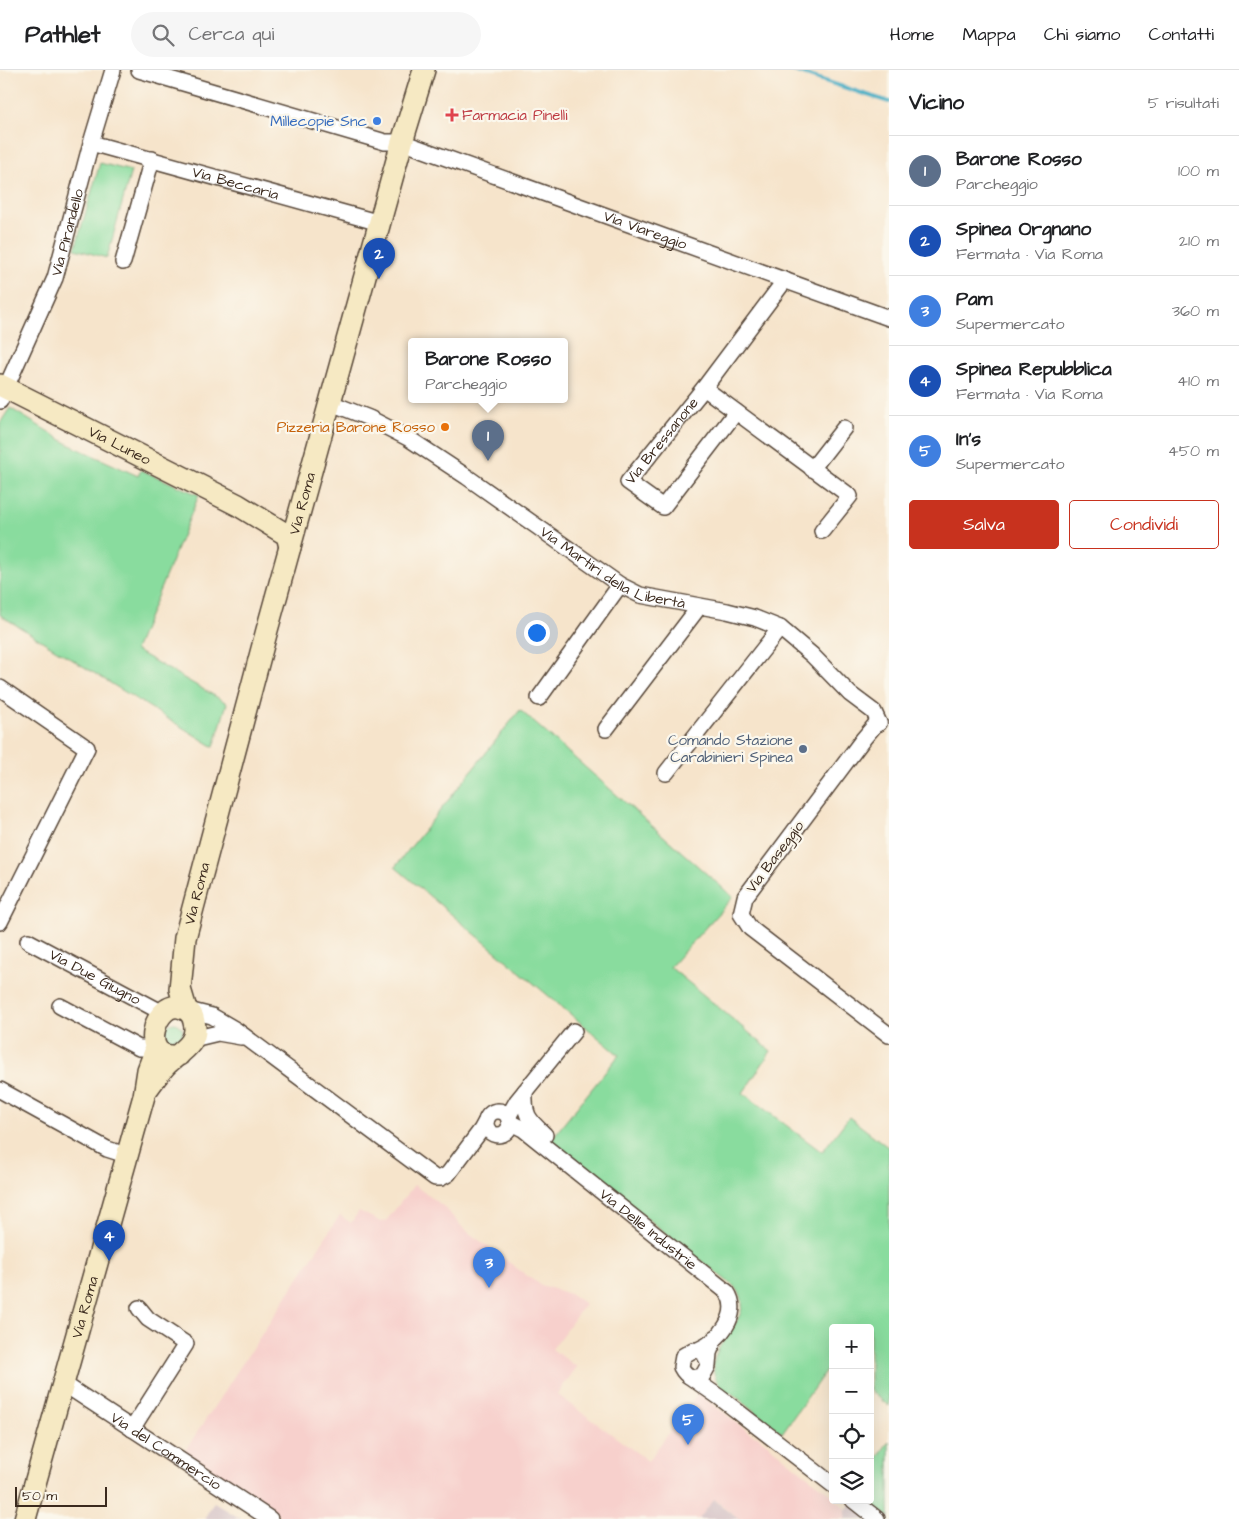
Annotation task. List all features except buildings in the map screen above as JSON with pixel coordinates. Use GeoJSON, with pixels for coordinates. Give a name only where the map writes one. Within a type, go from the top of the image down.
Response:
{"type":"FeatureCollection","features":[{"type":"Feature","properties":{"kind":"street","name":"Via Pirandello"},"geometry":{"type":"LineString","coordinates":[[2,391],[55,278],[90,143],[113,70]]}},
{"type":"Feature","properties":{"kind":"street","name":"Via Viareggio"},"geometry":{"type":"LineString","coordinates":[[139,70],[161,73],[385,142],[402,142],[889,318]]}},
{"type":"Feature","properties":{"kind":"street","name":"Via Roma"},"geometry":{"type":"LineString","coordinates":[[25,1519],[144,1096],[148,1070],[156,1047],[154,1033],[156,1024],[176,1011],[185,938],[297,522],[422,71]]}},
{"type":"Feature","properties":{"kind":"street","name":"Via Beccaria"},"geometry":{"type":"LineString","coordinates":[[90,143],[380,223]]}},
{"type":"Feature","properties":{"kind":"street"},"geometry":{"type":"LineString","coordinates":[[123,262],[152,160]]}},
{"type":"Feature","properties":{"kind":"street","name":"Via Bressanone"},"geometry":{"type":"LineString","coordinates":[[736,412],[663,507],[628,482],[704,388],[785,280]]}},
{"type":"Feature","properties":{"kind":"street","name":"Via Bressanone"},"geometry":{"type":"LineString","coordinates":[[704,388],[850,496],[822,531]]}},
{"type":"Feature","properties":{"kind":"street","name":"Via Luneo"},"geometry":{"type":"LineString","coordinates":[[2,391],[238,505],[287,535],[290,548]]}},
{"type":"Feature","properties":{"kind":"street","name":"Via Martiri della Libertà"},"geometry":{"type":"LineString","coordinates":[[331,403],[390,427],[408,438],[467,477],[620,585],[640,595],[754,618],[780,628],[812,655],[850,694],[884,722]]}},
{"type":"Feature","properties":{"kind":"street"},"geometry":{"type":"LineString","coordinates":[[812,469],[844,428]]}},
{"type":"Feature","properties":{"kind":"street","name":"Via Luneo"},"geometry":{"type":"LineString","coordinates":[[238,505],[297,522]]}},
{"type":"Feature","properties":{"kind":"street"},"geometry":{"type":"LineString","coordinates":[[539,698],[620,585]]}},
{"type":"Feature","properties":{"kind":"street"},"geometry":{"type":"LineString","coordinates":[[606,729],[699,606]]}},
{"type":"Feature","properties":{"kind":"street"},"geometry":{"type":"LineString","coordinates":[[666,773],[780,628]]}},
{"type":"Feature","properties":{"kind":"street"},"geometry":{"type":"LineString","coordinates":[[0,688],[87,748],[0,922]]}},
{"type":"Feature","properties":{"kind":"street","name":"Via Baseggio"},"geometry":{"type":"LineString","coordinates":[[884,722],[875,725],[864,738],[745,897],[741,914],[750,928],[889,1035]]}},
{"type":"Feature","properties":{"kind":"street","name":"Via Due Giugno"},"geometry":{"type":"LineString","coordinates":[[28,941],[176,1011]]}},
{"type":"Feature","properties":{"kind":"street"},"geometry":{"type":"LineString","coordinates":[[60,1006],[139,1048],[156,1047],[165,1056],[179,1055]]}},
{"type":"Feature","properties":{"kind":"street","name":"Via Roma"},"geometry":{"type":"LineString","coordinates":[[144,1096],[158,1074],[202,1037],[196,1029],[195,1023],[176,1011]]}},
{"type":"Feature","properties":{"kind":"street"},"geometry":{"type":"LineString","coordinates":[[176,1011],[212,1016],[250,1040],[435,1178],[446,1176],[487,1119],[487,1127],[503,1123],[521,1096],[574,1031]]}},
{"type":"Feature","properties":{"kind":"street"},"geometry":{"type":"LineString","coordinates":[[202,1037],[212,1016]]}},
{"type":"Feature","properties":{"kind":"street"},"geometry":{"type":"LineString","coordinates":[[202,1037],[232,1034],[250,1040]]}},
{"type":"Feature","properties":{"kind":"street"},"geometry":{"type":"LineString","coordinates":[[0,1090],[107,1149],[126,1155]]}},
{"type":"Feature","properties":{"kind":"street"},"geometry":{"type":"LineString","coordinates":[[521,1096],[530,1121],[556,1144],[560,1158]]}},
{"type":"Feature","properties":{"kind":"street","name":"Via Delle Industrie"},"geometry":{"type":"LineString","coordinates":[[473,1141],[486,1135],[503,1123],[530,1135],[727,1292],[732,1302],[731,1316],[716,1337],[705,1359]]}},
{"type":"Feature","properties":{"kind":"street"},"geometry":{"type":"LineString","coordinates":[[132,1428],[186,1344],[148,1319],[140,1308]]}},
{"type":"Feature","properties":{"kind":"street"},"geometry":{"type":"LineString","coordinates":[[705,1359],[688,1352],[683,1356],[681,1367],[689,1376],[829,1482]]}},
{"type":"Feature","properties":{"kind":"street"},"geometry":{"type":"LineString","coordinates":[[689,1376],[699,1377],[707,1371],[705,1359]]}},
{"type":"Feature","properties":{"kind":"street"},"geometry":{"type":"LineString","coordinates":[[705,1359],[712,1385],[719,1397]]}},
{"type":"Feature","properties":{"kind":"street","name":"Via del Commercio"},"geometry":{"type":"LineString","coordinates":[[64,1384],[270,1519]]}},
{"type":"Feature","properties":{"kind":"street"},"geometry":{"type":"LineString","coordinates":[[858,1504],[878,1519]]}},
{"type":"Feature","properties":{"kind":"shaded area"},"geometry":{"type":"Polygon","coordinates":[[[414,1185],[444,1207],[464,1229],[530,1278],[541,1285],[570,1294],[585,1304],[552,1349],[577,1367],[557,1394],[648,1461],[698,1393],[754,1436],[756,1435],[829,1493],[829,1504],[841,1504],[846,1510],[845,1519],[740,1519],[714,1499],[699,1519],[283,1519],[183,1454],[340,1215],[351,1223],[359,1211],[381,1222],[386,1221],[414,1185]]]}},
{"type":"Feature","properties":{"kind":"shaded area"},"geometry":{"type":"Polygon","coordinates":[[[714,1499],[722,1506],[740,1519],[699,1519],[714,1499]]]}},
{"type":"Feature","properties":{"kind":"shaded area"},"geometry":{"type":"Polygon","coordinates":[[[214,1502],[241,1519],[204,1519],[214,1502]]]}},
{"type":"Feature","properties":{"kind":"shaded area"},"geometry":{"type":"Polygon","coordinates":[[[851,1504],[871,1504],[889,1517],[889,1519],[845,1519],[846,1510],[851,1504]]]}},
{"type":"Feature","properties":{"kind":"green space"},"geometry":{"type":"Polygon","coordinates":[[[100,163],[131,171],[107,258],[75,249],[100,163]]]}},
{"type":"Feature","properties":{"kind":"green space"},"geometry":{"type":"Polygon","coordinates":[[[10,408],[70,445],[138,476],[141,470],[199,495],[135,650],[227,703],[214,747],[0,615],[0,423],[10,408]]]}},
{"type":"Feature","properties":{"kind":"green space"},"geometry":{"type":"Polygon","coordinates":[[[520,710],[733,897],[670,967],[771,1051],[743,1093],[822,1152],[849,1117],[889,1148],[889,1406],[874,1394],[874,1324],[829,1324],[829,1367],[782,1433],[730,1392],[728,1395],[716,1379],[714,1365],[718,1351],[740,1313],[742,1301],[736,1288],[549,1142],[619,1055],[395,867],[520,710]]]}},
{"type":"Feature","properties":{"kind":"green space"},"geometry":{"type":"Polygon","coordinates":[[[174,1023],[180,1026],[183,1032],[180,1038],[174,1041],[168,1038],[165,1032],[168,1026],[174,1023]]]}},
{"type":"Feature","properties":{"kind":"green space"},"geometry":{"type":"Polygon","coordinates":[[[889,1441],[889,1517],[871,1504],[874,1504],[874,1462],[889,1441]]]}},
{"type":"Feature","properties":{"kind":"waterway"},"geometry":{"type":"LineString","coordinates":[[791,70],[889,102]]}},
{"type":"Feature","properties":{"kind":"place","name":"Farmacia Pinelli"},"geometry":{"type":"Point","coordinates":[452,115]}},
{"type":"Feature","properties":{"kind":"place","name":"Millecopie Snc"},"geometry":{"type":"Point","coordinates":[377,121]}},
{"type":"Feature","properties":{"kind":"place","name":"Spinea Orgnano"},"geometry":{"type":"Point","coordinates":[379,279]}},
{"type":"Feature","properties":{"kind":"place","name":"Pizzeria Barone Rosso"},"geometry":{"type":"Point","coordinates":[445,427]}},
{"type":"Feature","properties":{"kind":"place","name":"Barone Rosso"},"geometry":{"type":"Point","coordinates":[488,461]}},
{"type":"Feature","properties":{"kind":"place","name":"Comando Stazione Carabinieri Spinea"},"geometry":{"type":"Point","coordinates":[803,749]}},
{"type":"Feature","properties":{"kind":"place","name":"Spinea Repubblica"},"geometry":{"type":"Point","coordinates":[109,1261]}},
{"type":"Feature","properties":{"kind":"place","name":"Pam"},"geometry":{"type":"Point","coordinates":[489,1288]}},
{"type":"Feature","properties":{"kind":"place","name":"In's"},"geometry":{"type":"Point","coordinates":[688,1445]}}]}
